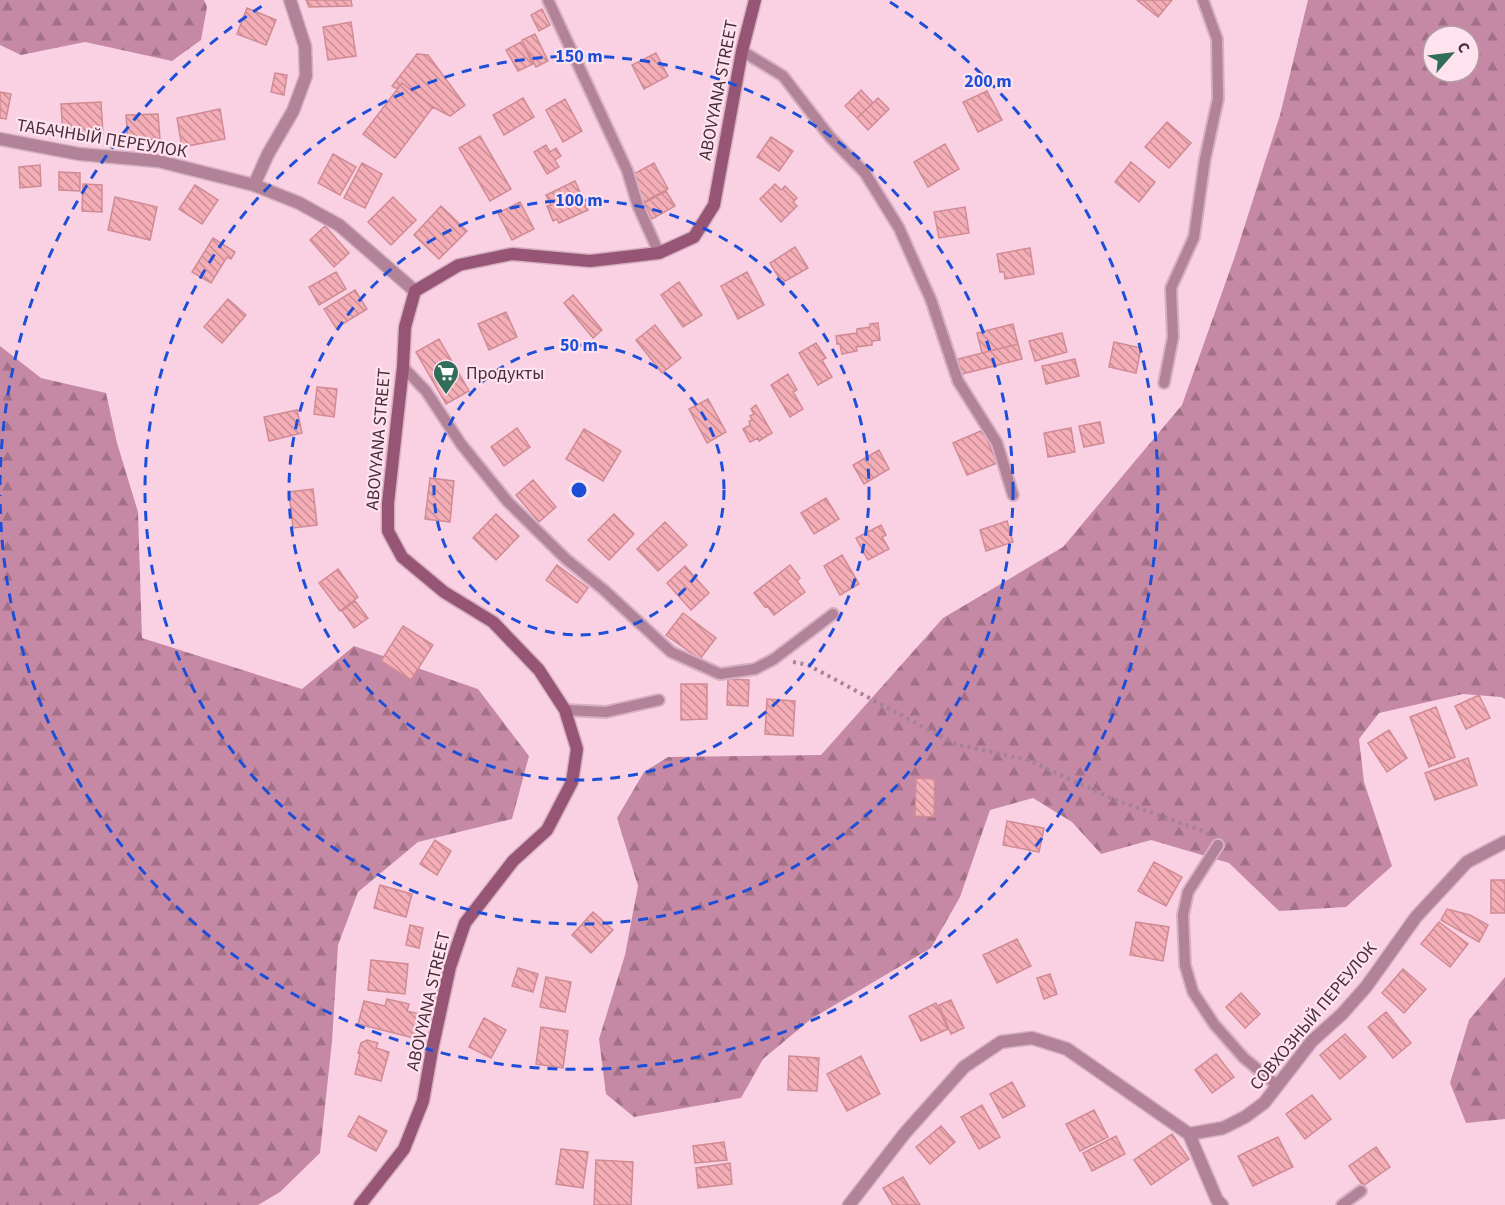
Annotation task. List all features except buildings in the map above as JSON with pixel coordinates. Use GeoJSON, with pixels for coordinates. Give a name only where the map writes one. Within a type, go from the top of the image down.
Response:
{"type":"FeatureCollection","features":[{"type":"Feature","properties":{"kind":"street"},"geometry":{"type":"LineString","coordinates":[[254,185],[267,154],[293,111],[306,76],[305,46],[290,0]]}},
{"type":"Feature","properties":{"kind":"street","name":"ABOVYANA STREET"},"geometry":{"type":"LineString","coordinates":[[360,1205],[404,1149],[423,1101],[450,967],[465,923],[513,861],[547,830],[572,782],[577,749],[565,710],[539,670],[493,622],[444,592],[402,557],[388,531],[388,503],[403,368],[405,327],[415,291],[459,265],[512,254],[590,261],[659,253],[694,237],[714,205],[742,51],[755,0]]}},
{"type":"Feature","properties":{"kind":"street","name":"ТАБАЧНЫЙ ПЕРЕУЛОК"},"geometry":{"type":"LineString","coordinates":[[0,139],[79,154],[158,161],[254,185],[299,203],[339,225],[415,291]]}},
{"type":"Feature","properties":{"kind":"street","name":"СОВХОЗНЫЙ ПЕРЕУЛОК"},"geometry":{"type":"LineString","coordinates":[[1189,1134],[1223,1128],[1245,1117],[1264,1103],[1312,1041],[1342,1014],[1366,987],[1416,917],[1460,869],[1467,862],[1505,842]]}},
{"type":"Feature","properties":{"kind":"street"},"geometry":{"type":"LineString","coordinates":[[849,1205],[905,1133],[964,1066],[1001,1042],[1032,1038],[1067,1049],[1189,1134],[1217,1200],[1222,1205]]}},
{"type":"Feature","properties":{"kind":"lane"},"geometry":{"type":"LineString","coordinates":[[548,0],[627,170],[638,206],[659,253]]}},
{"type":"Feature","properties":{"kind":"lane"},"geometry":{"type":"LineString","coordinates":[[1164,383],[1173,337],[1171,288],[1194,237],[1205,159],[1218,99],[1217,39],[1203,0]]}},
{"type":"Feature","properties":{"kind":"lane"},"geometry":{"type":"LineString","coordinates":[[742,51],[783,76],[830,137],[865,173],[899,228],[931,300],[958,381],[997,443],[1012,495]]}},
{"type":"Feature","properties":{"kind":"lane"},"geometry":{"type":"LineString","coordinates":[[403,368],[426,391],[461,444],[508,502],[566,559],[604,590],[671,652],[720,674],[755,669],[774,659],[833,614]]}},
{"type":"Feature","properties":{"kind":"lane"},"geometry":{"type":"LineString","coordinates":[[565,710],[606,712],[659,700]]}},
{"type":"Feature","properties":{"kind":"lane"},"geometry":{"type":"LineString","coordinates":[[1218,845],[1188,892],[1183,915],[1185,965],[1193,992],[1214,1024],[1244,1058],[1278,1086]]}},
{"type":"Feature","properties":{"kind":"lane"},"geometry":{"type":"LineString","coordinates":[[1342,1205],[1361,1191]]}},
{"type":"Feature","properties":{"kind":"path"},"geometry":{"type":"LineString","coordinates":[[774,659],[808,664],[955,744],[1028,760],[1113,799],[1206,832],[1218,845]]}},
{"type":"Feature","properties":{"kind":"green space"},"geometry":{"type":"Polygon","coordinates":[[[0,0],[204,0],[207,7],[201,40],[172,61],[85,42],[21,55],[0,45],[0,0]]]}},
{"type":"Feature","properties":{"kind":"green space"},"geometry":{"type":"Polygon","coordinates":[[[1308,0],[1505,0],[1505,699],[1463,694],[1379,713],[1359,739],[1364,782],[1392,866],[1346,907],[1279,911],[1229,863],[1151,840],[1101,854],[1072,822],[1033,798],[990,810],[960,897],[931,948],[811,1019],[763,1059],[741,1098],[634,1117],[606,1094],[599,1039],[625,955],[638,886],[617,818],[644,772],[668,757],[821,755],[943,618],[1063,547],[1182,405],[1235,256],[1280,115],[1308,0]]]}},
{"type":"Feature","properties":{"kind":"green space"},"geometry":{"type":"Polygon","coordinates":[[[0,346],[41,378],[106,393],[117,443],[138,512],[142,638],[302,689],[354,646],[478,689],[529,756],[512,819],[418,842],[358,892],[338,945],[332,1041],[320,1153],[280,1192],[258,1205],[0,1205],[0,346]]]}},
{"type":"Feature","properties":{"kind":"green space"},"geometry":{"type":"Polygon","coordinates":[[[1505,977],[1505,1119],[1466,1123],[1450,1083],[1469,1020],[1505,977]]]}},
{"type":"Feature","properties":{"kind":"place","name":"Продукты"},"geometry":{"type":"Point","coordinates":[446,396]}}]}
